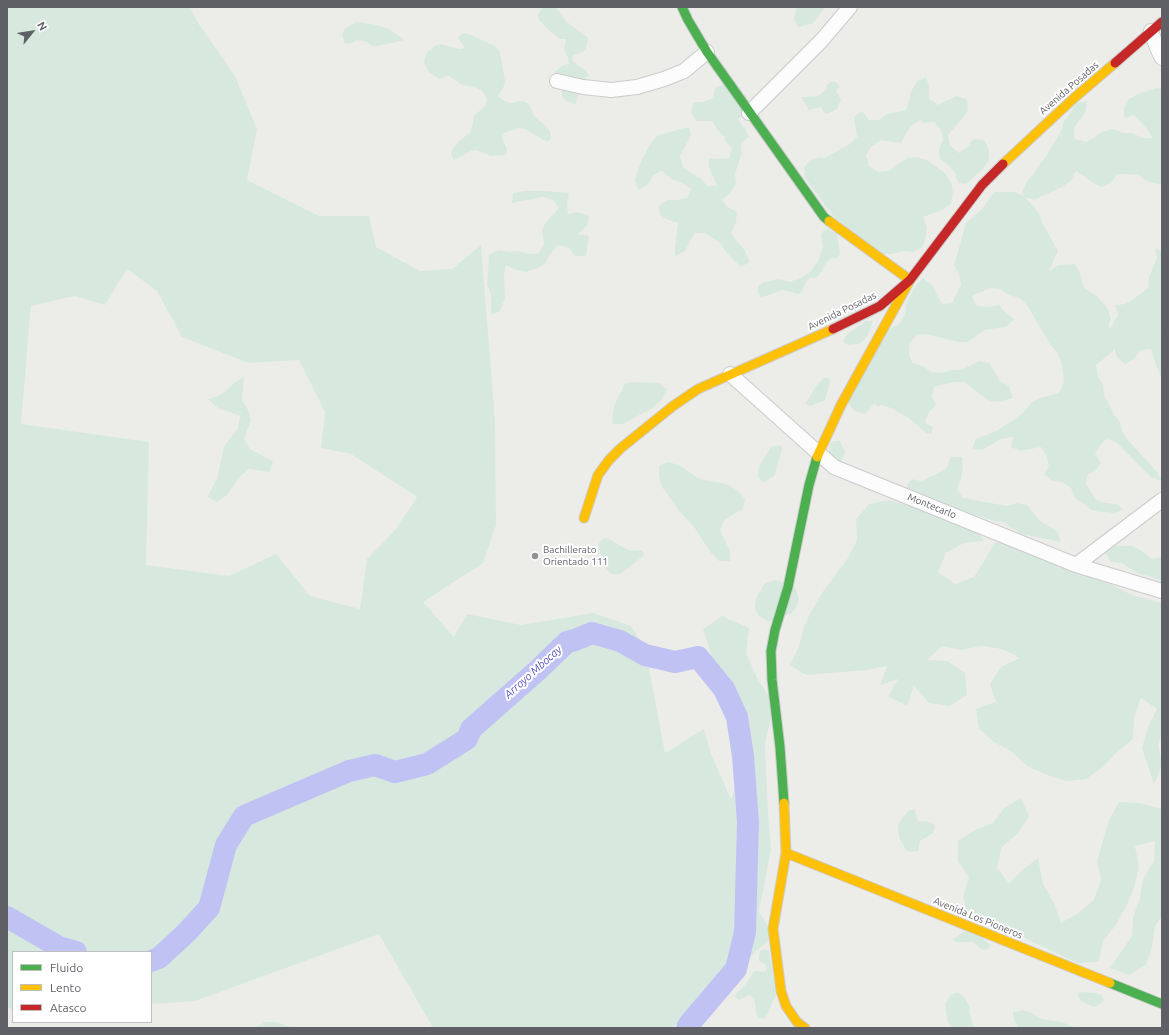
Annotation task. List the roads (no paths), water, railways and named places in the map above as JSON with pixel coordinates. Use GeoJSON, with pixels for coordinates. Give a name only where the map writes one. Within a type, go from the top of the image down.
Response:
{"type":"FeatureCollection","features":[{"type":"Feature","properties":{"kind":"street"},"geometry":{"type":"LineString","coordinates":[[682,7],[707,52],[824,218],[910,280],[841,406],[818,454],[809,485],[788,586],[775,630],[771,651],[772,680],[780,746],[785,810],[786,853],[773,929],[781,991],[786,1006],[797,1022],[805,1028]]}},
{"type":"Feature","properties":{"kind":"street"},"geometry":{"type":"LineString","coordinates":[[749,112],[822,40],[850,7]]}},
{"type":"Feature","properties":{"kind":"street","name":"Avenida Posadas"},"geometry":{"type":"LineString","coordinates":[[584,518],[598,475],[609,460],[621,448],[698,389],[836,328],[880,306],[910,280],[982,185],[1004,161],[1162,22]]}},
{"type":"Feature","properties":{"kind":"street"},"geometry":{"type":"LineString","coordinates":[[1151,32],[1162,58]]}},
{"type":"Feature","properties":{"kind":"street"},"geometry":{"type":"LineString","coordinates":[[557,81],[583,87],[611,90],[637,87],[664,79],[684,70],[707,52]]}},
{"type":"Feature","properties":{"kind":"street","name":"Montecarlo"},"geometry":{"type":"LineString","coordinates":[[730,374],[834,467],[1076,565],[1162,591]]}},
{"type":"Feature","properties":{"kind":"street"},"geometry":{"type":"LineString","coordinates":[[1076,565],[1162,500]]}},
{"type":"Feature","properties":{"kind":"street","name":"Avenida Los Pioneros"},"geometry":{"type":"LineString","coordinates":[[786,853],[1162,1004]]}},
{"type":"Feature","properties":{"kind":"waterway","name":"Arroyo Mbocay"},"geometry":{"type":"LineString","coordinates":[[152,961],[159,958],[186,933],[209,908],[226,845],[244,816],[349,771],[375,765],[395,772],[427,764],[467,739],[471,729],[538,670],[567,642],[592,633],[620,641],[645,655],[675,662],[698,657],[724,689],[737,717],[743,756],[748,822],[745,932],[736,969],[687,1028]]}},
{"type":"Feature","properties":{"kind":"waterway","name":"Arroyo Mbocay"},"geometry":{"type":"LineString","coordinates":[[7,917],[59,947],[73,951]]}},
{"type":"Feature","properties":{"kind":"place","name":"Bachillerato Orientado 111"},"geometry":{"type":"Point","coordinates":[535,556]}}]}
